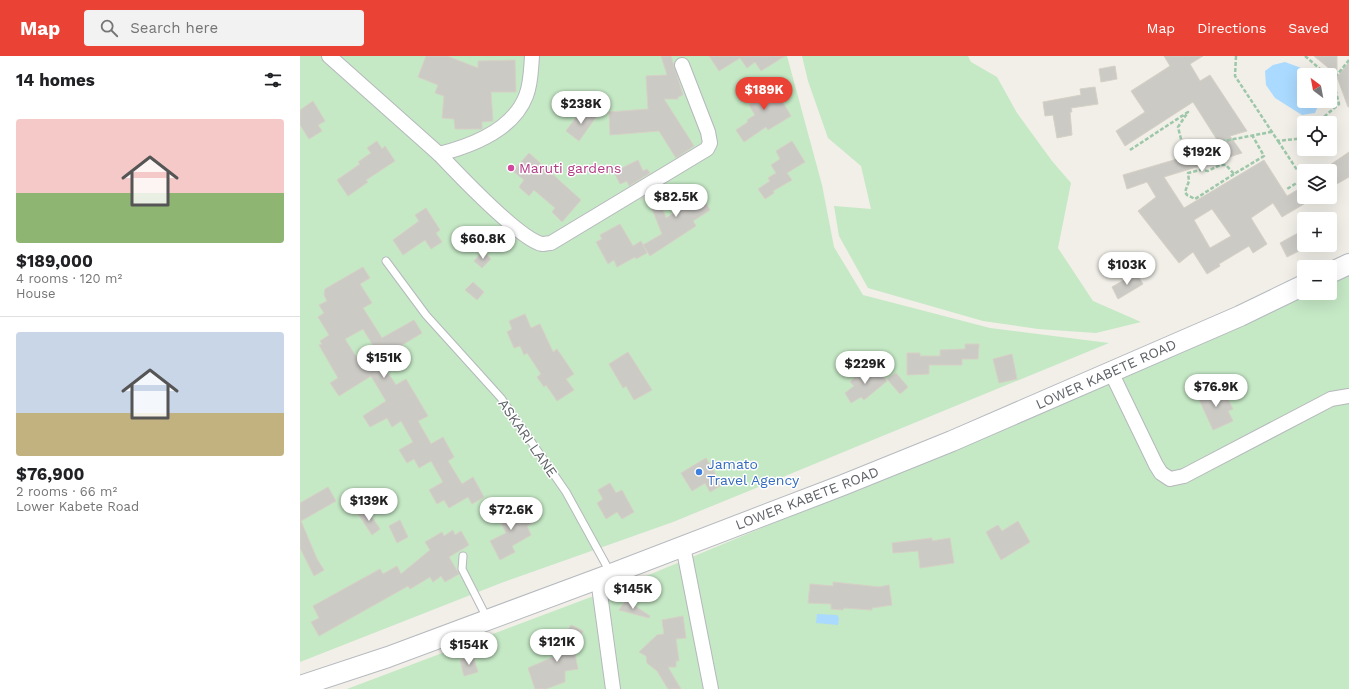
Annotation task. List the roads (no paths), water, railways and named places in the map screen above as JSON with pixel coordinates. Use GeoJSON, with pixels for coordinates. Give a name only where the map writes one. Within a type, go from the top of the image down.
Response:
{"type":"FeatureCollection","features":[{"type":"Feature","properties":{"kind":"main road"},"geometry":{"type":"LineString","coordinates":[[1337,270],[1349,264]]}},
{"type":"Feature","properties":{"kind":"main road","name":"LOWER KABETE ROAD"},"geometry":{"type":"LineString","coordinates":[[300,686],[388,656],[604,576],[952,441],[1111,372],[1297,288]]}},
{"type":"Feature","properties":{"kind":"street"},"geometry":{"type":"LineString","coordinates":[[329,56],[439,154],[486,201],[527,236],[542,244],[551,243],[707,149],[710,143],[708,132],[682,65]]}},
{"type":"Feature","properties":{"kind":"street"},"geometry":{"type":"LineString","coordinates":[[439,154],[479,141],[506,122],[517,112],[523,103],[528,90],[532,56]]}},
{"type":"Feature","properties":{"kind":"street"},"geometry":{"type":"LineString","coordinates":[[1111,372],[1156,465],[1161,473],[1170,479],[1184,476],[1331,399],[1349,396]]}},
{"type":"Feature","properties":{"kind":"street"},"geometry":{"type":"LineString","coordinates":[[683,546],[711,689]]}},
{"type":"Feature","properties":{"kind":"street"},"geometry":{"type":"LineString","coordinates":[[604,576],[612,689]]}},
{"type":"Feature","properties":{"kind":"lane","name":"ASKARI LANE"},"geometry":{"type":"LineString","coordinates":[[386,261],[426,315],[501,398],[566,492],[604,576]]}},
{"type":"Feature","properties":{"kind":"lane"},"geometry":{"type":"LineString","coordinates":[[463,556],[462,569],[487,619]]}},
{"type":"Feature","properties":{"kind":"water"},"geometry":{"type":"Polygon","coordinates":[[[1285,62],[1301,68],[1297,68],[1297,108],[1317,108],[1315,113],[1302,115],[1275,98],[1266,85],[1265,71],[1273,65],[1285,62]]]}},
{"type":"Feature","properties":{"kind":"water"},"geometry":{"type":"Polygon","coordinates":[[[817,614],[837,615],[839,618],[838,625],[816,623],[817,614]]]}},
{"type":"Feature","properties":{"kind":"place","name":"Maruti gardens"},"geometry":{"type":"Point","coordinates":[511,168]}},
{"type":"Feature","properties":{"kind":"place","name":"Jamato Travel Agency"},"geometry":{"type":"Point","coordinates":[699,472]}}]}
